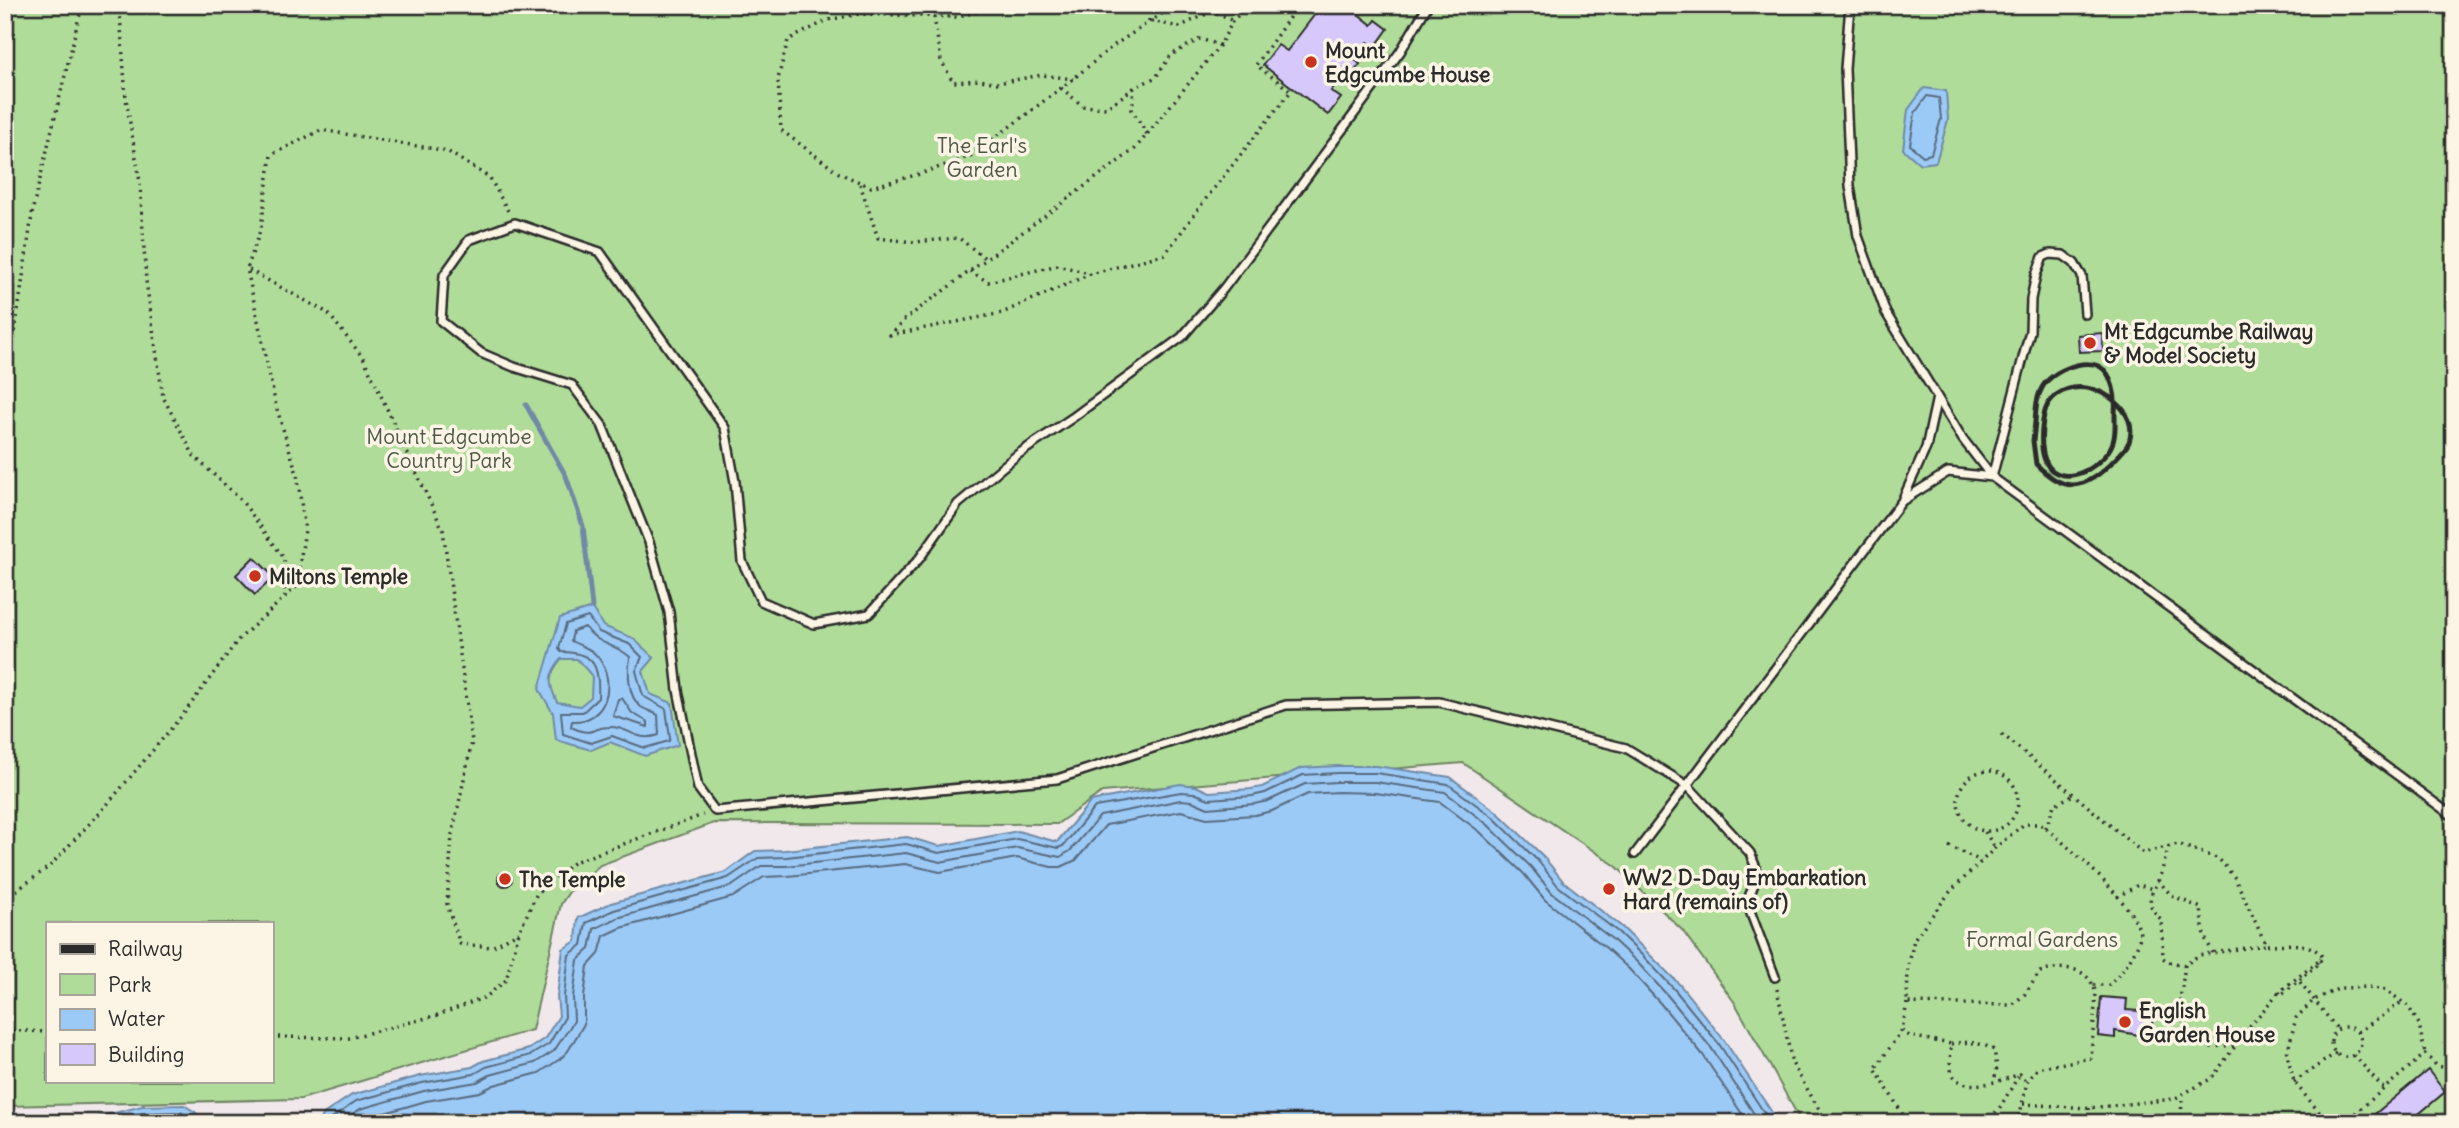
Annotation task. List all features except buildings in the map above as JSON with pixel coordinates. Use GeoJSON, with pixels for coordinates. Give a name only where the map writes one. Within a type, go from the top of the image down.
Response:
{"type":"FeatureCollection","features":[{"type":"Feature","properties":{"kind":"lane"},"geometry":{"type":"LineString","coordinates":[[1850,5],[1845,69],[1850,186],[1858,236],[1886,313],[1962,438],[1992,477],[2454,817]]}},
{"type":"Feature","properties":{"kind":"lane"},"geometry":{"type":"LineString","coordinates":[[1425,7],[1400,52],[1338,138],[1224,288],[1182,337],[1017,455],[958,503],[919,559],[869,614],[814,624],[761,601],[742,561],[735,482],[725,428],[600,252],[515,223],[469,240],[444,275],[441,321],[481,353],[514,367],[572,385],[602,425],[652,554],[669,612],[678,690],[698,788],[715,811],[1057,779],[1286,705],[1439,702],[1626,748],[1688,786],[1750,853],[1756,868],[1749,897],[1750,911],[1775,977]]}},
{"type":"Feature","properties":{"kind":"lane"},"geometry":{"type":"LineString","coordinates":[[1992,477],[2030,331],[2031,299],[2043,257],[2050,254],[2063,255],[2074,263],[2082,276],[2085,314]]}},
{"type":"Feature","properties":{"kind":"lane"},"geometry":{"type":"LineString","coordinates":[[1635,854],[1902,501],[1926,448],[1937,397]]}},
{"type":"Feature","properties":{"kind":"lane"},"geometry":{"type":"LineString","coordinates":[[1902,501],[1948,472],[1992,477]]}},
{"type":"Feature","properties":{"kind":"path"},"geometry":{"type":"LineString","coordinates":[[5,401],[33,208],[79,17],[85,5]]}},
{"type":"Feature","properties":{"kind":"path"},"geometry":{"type":"LineString","coordinates":[[114,5],[120,14],[127,99],[140,182],[146,281],[163,397],[194,456],[241,500],[284,558],[285,597]]}},
{"type":"Feature","properties":{"kind":"path"},"geometry":{"type":"LineString","coordinates":[[1004,5],[957,17],[859,15],[828,20],[789,40],[778,79],[780,130],[839,173],[871,187],[919,174],[971,156],[1114,46],[1175,5]]}},
{"type":"Feature","properties":{"kind":"path"},"geometry":{"type":"LineString","coordinates":[[1149,5],[1149,21]]}},
{"type":"Feature","properties":{"kind":"path"},"geometry":{"type":"LineString","coordinates":[[1247,5],[1233,21],[1220,45],[1135,149],[904,320],[890,335],[1002,313],[1090,274],[1165,254],[1291,91],[1256,65],[1298,5]]}},
{"type":"Feature","properties":{"kind":"path"},"geometry":{"type":"LineString","coordinates":[[1149,21],[1179,27],[1213,11],[1233,21]]}},
{"type":"Feature","properties":{"kind":"path"},"geometry":{"type":"LineString","coordinates":[[934,16],[941,60],[953,82],[980,80],[998,83],[1042,75],[1073,79]]}},
{"type":"Feature","properties":{"kind":"path"},"geometry":{"type":"LineString","coordinates":[[1061,88],[1083,106],[1107,108],[1134,88],[1156,77],[1171,55],[1200,39],[1220,45]]}},
{"type":"Feature","properties":{"kind":"path"},"geometry":{"type":"LineString","coordinates":[[1134,88],[1132,110],[1147,134]]}},
{"type":"Feature","properties":{"kind":"path"},"geometry":{"type":"LineString","coordinates":[[5,899],[50,866],[106,806],[184,712],[238,640],[296,587],[305,530],[297,474],[276,406],[247,269],[261,228],[271,155],[321,131],[447,151],[490,178],[515,223]]}},
{"type":"Feature","properties":{"kind":"path"},"geometry":{"type":"LineString","coordinates":[[860,182],[878,238],[914,242],[958,238],[986,259]]}},
{"type":"Feature","properties":{"kind":"path"},"geometry":{"type":"LineString","coordinates":[[970,271],[988,282],[1058,265],[1090,274]]}},
{"type":"Feature","properties":{"kind":"path"},"geometry":{"type":"LineString","coordinates":[[247,269],[328,313],[364,359],[443,530],[472,742],[452,835],[447,904],[460,944],[492,947],[519,932]]}},
{"type":"Feature","properties":{"kind":"path"},"geometry":{"type":"LineString","coordinates":[[2002,734],[2143,853],[2178,844],[2219,859],[2235,878],[2266,945]]}},
{"type":"Feature","properties":{"kind":"path"},"geometry":{"type":"LineString","coordinates":[[1988,771],[2007,778],[2017,795],[2018,806],[2014,815],[2002,828],[1984,831],[1974,829],[1966,823],[1957,804],[1962,785],[1978,772],[1988,771]]}},
{"type":"Feature","properties":{"kind":"path"},"geometry":{"type":"LineString","coordinates":[[2046,828],[2054,805],[2075,793]]}},
{"type":"Feature","properties":{"kind":"path"},"geometry":{"type":"LineString","coordinates":[[273,1037],[349,1038],[438,1015],[486,997],[506,980],[519,932],[537,893],[574,862],[715,811]]}},
{"type":"Feature","properties":{"kind":"path"},"geometry":{"type":"LineString","coordinates":[[2014,815],[2024,824]]}},
{"type":"Feature","properties":{"kind":"path"},"geometry":{"type":"LineString","coordinates":[[1908,1123],[1875,1069],[1902,1030],[1914,939],[1950,892],[2024,824],[2040,824],[2046,828],[2136,919],[2140,936],[2123,972],[2109,985],[2093,985]]}},
{"type":"Feature","properties":{"kind":"path"},"geometry":{"type":"LineString","coordinates":[[1984,831],[1995,848]]}},
{"type":"Feature","properties":{"kind":"path"},"geometry":{"type":"LineString","coordinates":[[1950,846],[1981,862]]}},
{"type":"Feature","properties":{"kind":"path"},"geometry":{"type":"LineString","coordinates":[[2169,846],[2150,897],[2152,911],[2161,919],[2163,958],[2185,965],[2199,955],[2266,945],[2298,944],[2320,951],[2323,958],[2321,962],[2281,995],[2279,992]]}},
{"type":"Feature","properties":{"kind":"path"},"geometry":{"type":"LineString","coordinates":[[2158,880],[2171,895],[2201,908],[2204,936],[2213,953]]}},
{"type":"Feature","properties":{"kind":"path"},"geometry":{"type":"LineString","coordinates":[[2117,897],[2138,885],[2153,889]]}},
{"type":"Feature","properties":{"kind":"path"},"geometry":{"type":"LineString","coordinates":[[2023,1104],[2089,1108],[2174,1099],[2212,1078],[2279,992],[2320,960]]}},
{"type":"Feature","properties":{"kind":"path"},"geometry":{"type":"LineString","coordinates":[[2185,965],[2180,1000],[2185,1033],[2211,1047],[2236,1045]]}},
{"type":"Feature","properties":{"kind":"path"},"geometry":{"type":"LineString","coordinates":[[1906,1003],[2012,1005],[2025,994],[2040,972],[2061,967],[2076,970],[2093,985],[2096,993],[2091,1058],[2038,1068],[2027,1082],[2018,1123]]}},
{"type":"Feature","properties":{"kind":"path"},"geometry":{"type":"LineString","coordinates":[[1775,977],[1792,1063],[1826,1123]]}},
{"type":"Feature","properties":{"kind":"path"},"geometry":{"type":"LineString","coordinates":[[2300,981],[2337,1030]]}},
{"type":"Feature","properties":{"kind":"path"},"geometry":{"type":"LineString","coordinates":[[2425,1054],[2346,1122],[2320,1113],[2294,1082],[2287,1054],[2296,1018],[2314,1000],[2340,988],[2368,987],[2386,990],[2408,1006],[2419,1024],[2425,1054],[2437,1066],[2454,1069]]}},
{"type":"Feature","properties":{"kind":"path"},"geometry":{"type":"LineString","coordinates":[[2358,1032],[2402,1002]]}},
{"type":"Feature","properties":{"kind":"path"},"geometry":{"type":"LineString","coordinates":[[2348,1027],[2358,1032],[2361,1047],[2354,1055],[2345,1058],[2336,1053],[2331,1044],[2337,1030],[2348,1027]]}},
{"type":"Feature","properties":{"kind":"path"},"geometry":{"type":"LineString","coordinates":[[5,1030],[46,1032]]}},
{"type":"Feature","properties":{"kind":"path"},"geometry":{"type":"LineString","coordinates":[[1902,1030],[1909,1036],[1951,1044],[1964,1042],[1985,1045],[1994,1050],[1997,1067],[1994,1082]]}},
{"type":"Feature","properties":{"kind":"path"},"geometry":{"type":"LineString","coordinates":[[1951,1044],[1951,1072],[1959,1082],[1970,1085],[1994,1082],[2020,1074]]}},
{"type":"Feature","properties":{"kind":"path"},"geometry":{"type":"LineString","coordinates":[[2294,1082],[2336,1053]]}},
{"type":"Feature","properties":{"kind":"path"},"geometry":{"type":"LineString","coordinates":[[2354,1055],[2384,1089]]}},
{"type":"Feature","properties":{"kind":"path"},"geometry":{"type":"LineString","coordinates":[[2020,1074],[2027,1082]]}},
{"type":"Feature","properties":{"kind":"path"},"geometry":{"type":"LineString","coordinates":[[1985,1123],[1999,1109],[2020,1074]]}},
{"type":"Feature","properties":{"kind":"path"},"geometry":{"type":"LineString","coordinates":[[2181,1123],[2182,1095]]}},
{"type":"Feature","properties":{"kind":"path"},"geometry":{"type":"LineString","coordinates":[[2089,1108],[2089,1123]]}},
{"type":"Feature","properties":{"kind":"green space","name":"Mount Edgcumbe Country Park"},"geometry":{"type":"Polygon","coordinates":[[[5,5],[2454,5],[2454,1115],[2443,1123],[1802,1123],[1735,1003],[1682,930],[1616,866],[1463,763],[1102,792],[1057,824],[714,823],[600,865],[569,892],[561,904],[532,1030],[301,1099],[5,1106],[5,5]]]}},
{"type":"Feature","properties":{"kind":"water"},"geometry":{"type":"Polygon","coordinates":[[[1924,88],[1946,91],[1948,120],[1936,162],[1920,164],[1903,149],[1908,110],[1924,88]]]}},
{"type":"Feature","properties":{"kind":"water"},"geometry":{"type":"Polygon","coordinates":[[[592,608],[603,626],[633,638],[654,658],[643,671],[650,694],[672,703],[678,745],[645,756],[610,742],[591,750],[556,740],[553,713],[539,689],[560,618],[592,608]],[[561,659],[554,670],[551,684],[557,702],[580,706],[591,697],[592,676],[577,659],[561,659]]]}},
{"type":"Feature","properties":{"kind":"water"},"geometry":{"type":"Polygon","coordinates":[[[1376,766],[1450,777],[1497,812],[1543,856],[1563,881],[1622,927],[1680,985],[1724,1040],[1779,1123],[317,1123],[325,1113],[352,1095],[420,1076],[472,1067],[483,1061],[529,1049],[545,1038],[559,1016],[557,996],[563,949],[576,941],[578,918],[611,903],[726,872],[755,851],[907,837],[939,846],[1018,831],[1057,842],[1091,801],[1180,784],[1196,786],[1209,792],[1251,789],[1262,787],[1301,768],[1376,766]]]}},
{"type":"Feature","properties":{"kind":"water"},"geometry":{"type":"Polygon","coordinates":[[[184,1105],[195,1112],[204,1123],[75,1123],[142,1106],[184,1105]]]}},
{"type":"Feature","properties":{"kind":"waterway"},"geometry":{"type":"LineString","coordinates":[[526,405],[566,476],[583,526],[592,607]]}},
{"type":"Feature","properties":{"kind":"railway"},"geometry":{"type":"LineString","coordinates":[[2035,422],[2033,441],[2036,464],[2054,479],[2072,485],[2089,480],[2108,466],[2129,442],[2131,431],[2123,410],[2115,402],[2105,395],[2084,388],[2063,391],[2054,397],[2045,410],[2042,444],[2048,466],[2061,475],[2079,473],[2104,457],[2113,442],[2115,432],[2115,406],[2115,401],[2115,397],[2112,383],[2104,370],[2097,365],[2087,364],[2067,368],[2049,379],[2039,395],[2035,422]]}},
{"type":"Feature","properties":{"kind":"place","name":"Mount Edgcumbe House"},"geometry":{"type":"Point","coordinates":[1311,62]}},
{"type":"Feature","properties":{"kind":"place","name":"Mt Edgcumbe Railway & Model Society"},"geometry":{"type":"Point","coordinates":[2090,343]}},
{"type":"Feature","properties":{"kind":"place","name":"Miltons Temple"},"geometry":{"type":"Point","coordinates":[255,576]}},
{"type":"Feature","properties":{"kind":"place","name":"The Temple"},"geometry":{"type":"Point","coordinates":[505,879]}},
{"type":"Feature","properties":{"kind":"place","name":"WW2 D-Day Embarkation Hard (remains of)"},"geometry":{"type":"Point","coordinates":[1609,889]}},
{"type":"Feature","properties":{"kind":"place","name":"English Garden House"},"geometry":{"type":"Point","coordinates":[2125,1022]}},
{"type":"Feature","properties":{"kind":"park label","name":"The Earl's Garden"},"geometry":{"type":"Point","coordinates":[982,157]}},
{"type":"Feature","properties":{"kind":"park label","name":"Formal Gardens"},"geometry":{"type":"Point","coordinates":[2042,939]}}]}
